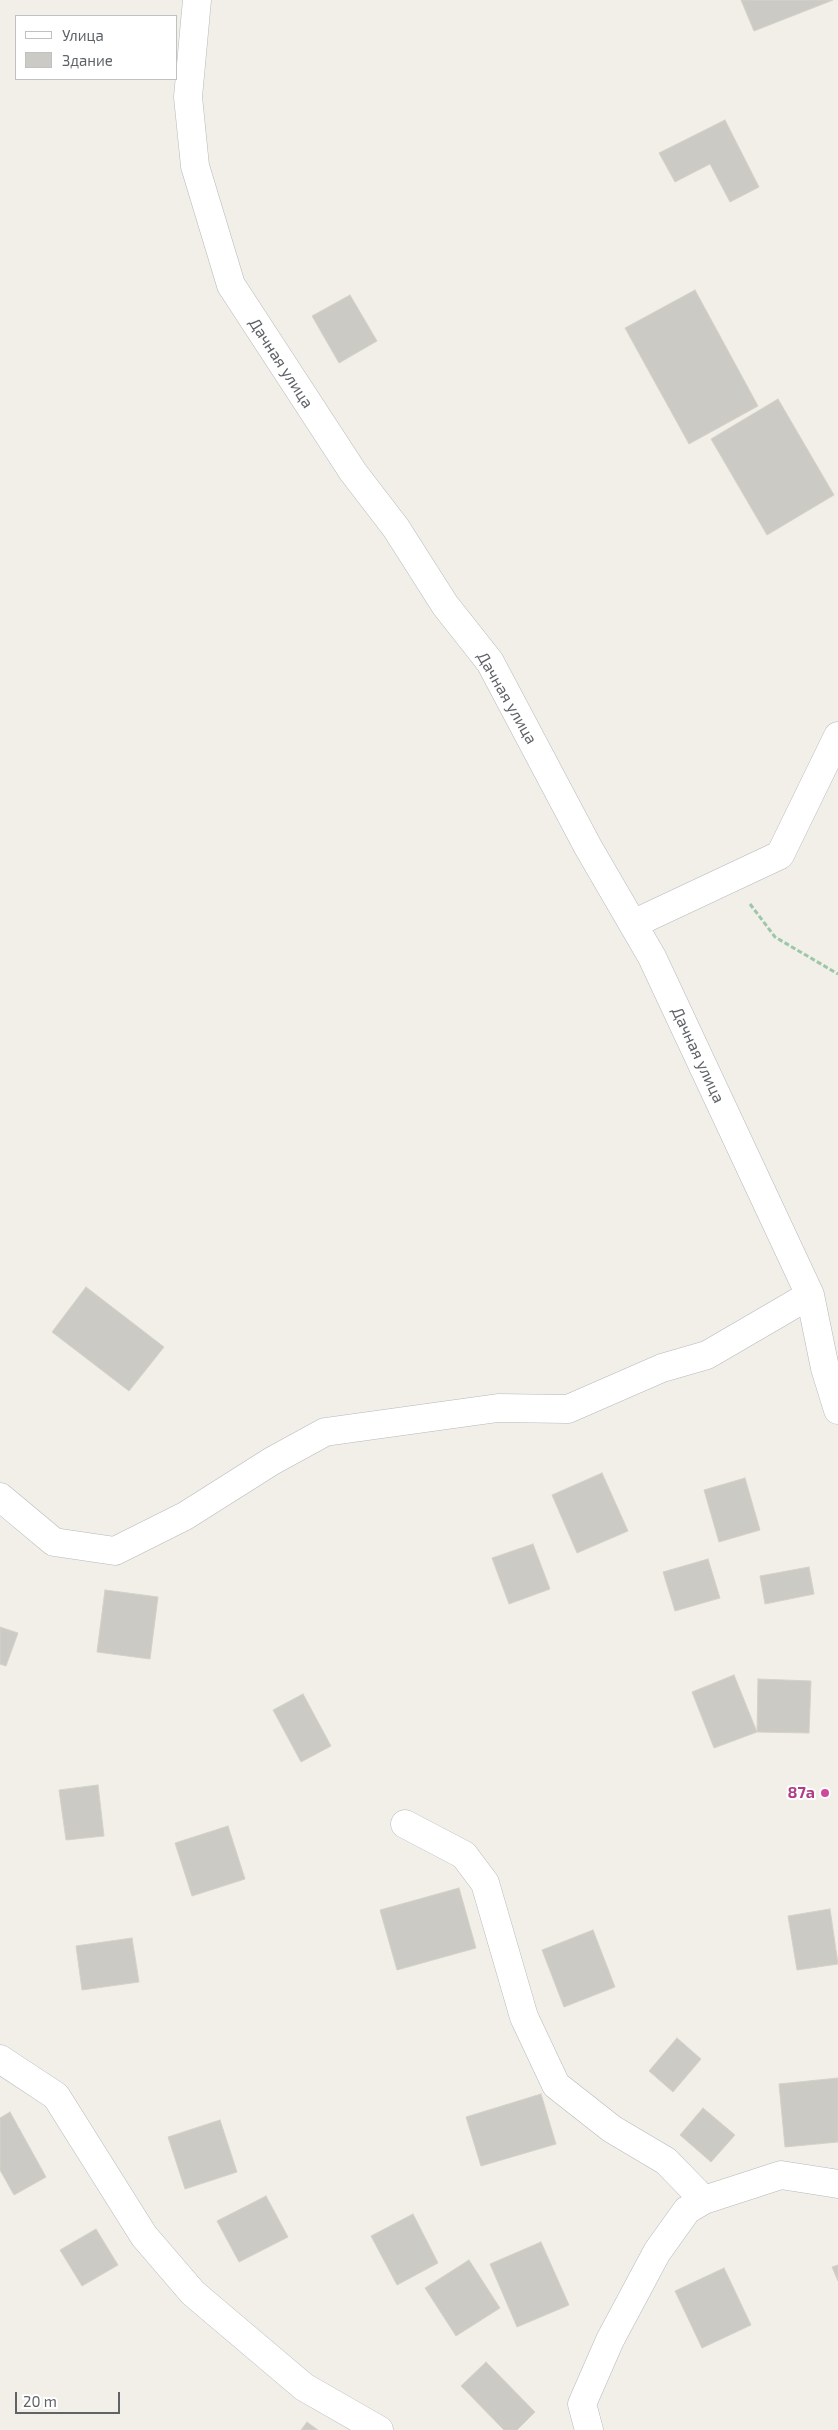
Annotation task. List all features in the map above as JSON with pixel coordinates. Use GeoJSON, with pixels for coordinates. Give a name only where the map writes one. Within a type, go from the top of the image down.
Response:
{"type":"FeatureCollection","features":[{"type":"Feature","properties":{"kind":"street","name":"Дачная улица"},"geometry":{"type":"LineString","coordinates":[[197,0],[188,98],[195,166],[231,285],[353,472],[396,528],[444,606],[490,662],[588,848],[652,957],[810,1295],[825,1368],[838,1410]]}},
{"type":"Feature","properties":{"kind":"street"},"geometry":{"type":"LineString","coordinates":[[633,924],[780,855],[838,736]]}},
{"type":"Feature","properties":{"kind":"street"},"geometry":{"type":"LineString","coordinates":[[0,1497],[54,1542],[114,1550],[185,1516],[272,1461],[325,1432],[498,1408],[568,1409],[662,1368],[707,1355],[810,1295]]}},
{"type":"Feature","properties":{"kind":"street"},"geometry":{"type":"LineString","coordinates":[[405,1824],[464,1855],[486,1883],[524,2017],[556,2085],[612,2130],[666,2161],[704,2200]]}},
{"type":"Feature","properties":{"kind":"street"},"geometry":{"type":"LineString","coordinates":[[0,2059],[56,2096],[144,2236],[193,2293],[304,2387],[379,2430]]}},
{"type":"Feature","properties":{"kind":"street"},"geometry":{"type":"LineString","coordinates":[[589,2430],[582,2404],[610,2340],[657,2252],[687,2210],[704,2200],[781,2175],[838,2184]]}},
{"type":"Feature","properties":{"kind":"path"},"geometry":{"type":"LineString","coordinates":[[730,879],[775,937],[838,974]]}},
{"type":"Feature","properties":{"kind":"building"},"geometry":{"type":"Polygon","coordinates":[[[741,0],[833,0],[754,31],[741,0]]]}},
{"type":"Feature","properties":{"kind":"building"},"geometry":{"type":"Polygon","coordinates":[[[725,120],[759,187],[730,202],[710,164],[675,182],[659,153],[725,120]]]}},
{"type":"Feature","properties":{"kind":"building"},"geometry":{"type":"Polygon","coordinates":[[[695,290],[758,406],[689,444],[625,328],[695,290]]]}},
{"type":"Feature","properties":{"kind":"building"},"geometry":{"type":"Polygon","coordinates":[[[350,295],[377,341],[339,363],[312,316],[350,295]]]}},
{"type":"Feature","properties":{"kind":"building"},"geometry":{"type":"Polygon","coordinates":[[[778,399],[834,495],[767,535],[711,439],[778,399]]]}},
{"type":"Feature","properties":{"kind":"building"},"geometry":{"type":"Polygon","coordinates":[[[86,1287],[164,1347],[129,1391],[52,1332],[86,1287]]]}},
{"type":"Feature","properties":{"kind":"building"},"geometry":{"type":"Polygon","coordinates":[[[602,1473],[628,1531],[577,1553],[552,1495],[602,1473]]]}},
{"type":"Feature","properties":{"kind":"building"},"geometry":{"type":"Polygon","coordinates":[[[745,1478],[760,1530],[719,1542],[704,1490],[745,1478]]]}},
{"type":"Feature","properties":{"kind":"building"},"geometry":{"type":"Polygon","coordinates":[[[533,1544],[550,1589],[509,1604],[492,1558],[533,1544]]]}},
{"type":"Feature","properties":{"kind":"building"},"geometry":{"type":"Polygon","coordinates":[[[708,1559],[720,1598],[675,1611],[663,1572],[708,1559]]]}},
{"type":"Feature","properties":{"kind":"building"},"geometry":{"type":"Polygon","coordinates":[[[809,1567],[814,1594],[765,1604],[760,1576],[809,1567]]]}},
{"type":"Feature","properties":{"kind":"building"},"geometry":{"type":"Polygon","coordinates":[[[105,1590],[158,1597],[150,1659],[97,1652],[105,1590]]]}},
{"type":"Feature","properties":{"kind":"building"},"geometry":{"type":"Polygon","coordinates":[[[0,1627],[18,1633],[6,1666],[0,1664],[0,1627]]]}},
{"type":"Feature","properties":{"kind":"building"},"geometry":{"type":"Polygon","coordinates":[[[734,1675],[757,1732],[714,1748],[692,1692],[734,1675]]]}},
{"type":"Feature","properties":{"kind":"building"},"geometry":{"type":"Polygon","coordinates":[[[758,1679],[811,1681],[809,1733],[757,1732],[758,1679]]]}},
{"type":"Feature","properties":{"kind":"building"},"geometry":{"type":"Polygon","coordinates":[[[303,1694],[331,1746],[301,1762],[273,1710],[303,1694]]]}},
{"type":"Feature","properties":{"kind":"building"},"geometry":{"type":"Polygon","coordinates":[[[98,1785],[104,1836],[66,1840],[59,1790],[98,1785]]]}},
{"type":"Feature","properties":{"kind":"building"},"geometry":{"type":"Polygon","coordinates":[[[228,1826],[245,1879],[192,1896],[175,1843],[228,1826]]]}},
{"type":"Feature","properties":{"kind":"building"},"geometry":{"type":"Polygon","coordinates":[[[459,1888],[476,1948],[397,1970],[380,1910],[459,1888]]]}},
{"type":"Feature","properties":{"kind":"building"},"geometry":{"type":"Polygon","coordinates":[[[830,1909],[838,1964],[797,1970],[788,1916],[830,1909]]]}},
{"type":"Feature","properties":{"kind":"building"},"geometry":{"type":"Polygon","coordinates":[[[593,1930],[615,1987],[564,2007],[542,1950],[593,1930]]]}},
{"type":"Feature","properties":{"kind":"building"},"geometry":{"type":"Polygon","coordinates":[[[132,1938],[139,1982],[82,1990],[76,1946],[132,1938]]]}},
{"type":"Feature","properties":{"kind":"building"},"geometry":{"type":"Polygon","coordinates":[[[677,2038],[701,2059],[673,2092],[649,2071],[677,2038]]]}},
{"type":"Feature","properties":{"kind":"building"},"geometry":{"type":"Polygon","coordinates":[[[838,2078],[838,2142],[785,2147],[779,2084],[838,2078]]]}},
{"type":"Feature","properties":{"kind":"building"},"geometry":{"type":"Polygon","coordinates":[[[541,2094],[556,2144],[481,2166],[466,2117],[541,2094]]]}},
{"type":"Feature","properties":{"kind":"building"},"geometry":{"type":"Polygon","coordinates":[[[703,2108],[735,2135],[711,2162],[680,2135],[703,2108]]]}},
{"type":"Feature","properties":{"kind":"building"},"geometry":{"type":"Polygon","coordinates":[[[10,2112],[46,2177],[14,2195],[0,2170],[0,2118],[10,2112]]]}},
{"type":"Feature","properties":{"kind":"building"},"geometry":{"type":"Polygon","coordinates":[[[220,2120],[237,2172],[185,2189],[168,2137],[220,2120]]]}},
{"type":"Feature","properties":{"kind":"building"},"geometry":{"type":"Polygon","coordinates":[[[266,2196],[288,2237],[239,2262],[217,2221],[266,2196]]]}},
{"type":"Feature","properties":{"kind":"building"},"geometry":{"type":"Polygon","coordinates":[[[413,2214],[438,2263],[397,2285],[371,2236],[413,2214]]]}},
{"type":"Feature","properties":{"kind":"building"},"geometry":{"type":"Polygon","coordinates":[[[96,2229],[118,2265],[82,2286],[60,2250],[96,2229]]]}},
{"type":"Feature","properties":{"kind":"building"},"geometry":{"type":"Polygon","coordinates":[[[541,2242],[569,2305],[517,2327],[490,2264],[541,2242]]]}},
{"type":"Feature","properties":{"kind":"building"},"geometry":{"type":"Polygon","coordinates":[[[469,2260],[500,2308],[456,2336],[425,2288],[469,2260]]]}},
{"type":"Feature","properties":{"kind":"building"},"geometry":{"type":"Polygon","coordinates":[[[838,2265],[838,2281],[832,2267],[838,2265]]]}},
{"type":"Feature","properties":{"kind":"building"},"geometry":{"type":"Polygon","coordinates":[[[724,2268],[751,2325],[702,2348],[675,2291],[724,2268]]]}},
{"type":"Feature","properties":{"kind":"building"},"geometry":{"type":"Polygon","coordinates":[[[486,2362],[535,2412],[517,2430],[504,2430],[461,2386],[486,2362]]]}},
{"type":"Feature","properties":{"kind":"building"},"geometry":{"type":"Polygon","coordinates":[[[307,2422],[318,2430],[301,2430],[307,2422]]]}},
{"type":"Feature","properties":{"kind":"place","name":"87а"},"geometry":{"type":"Point","coordinates":[825,1793]}}]}
